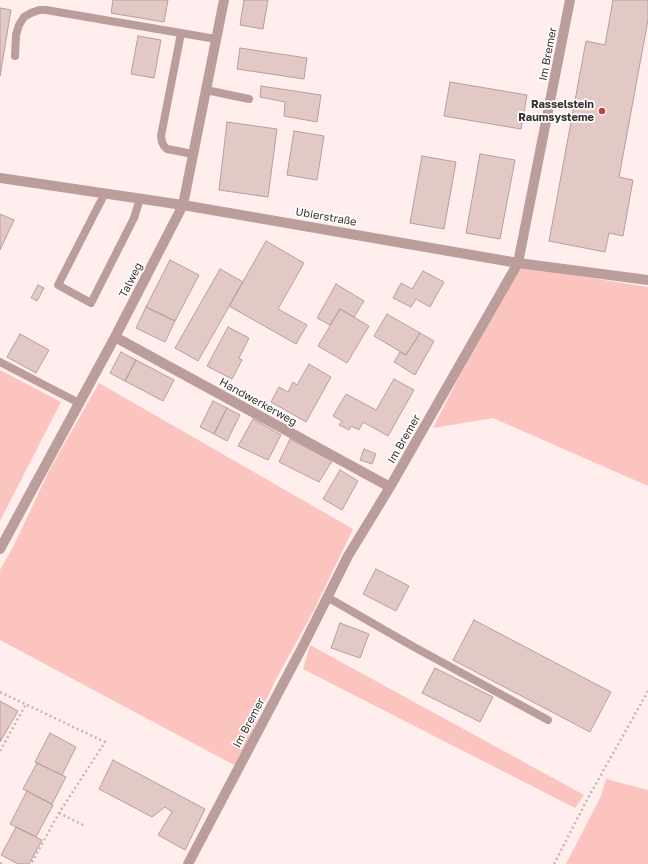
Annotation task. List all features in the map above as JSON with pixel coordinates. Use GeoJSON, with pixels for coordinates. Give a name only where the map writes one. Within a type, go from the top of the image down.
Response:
{"type":"FeatureCollection","features":[{"type":"Feature","properties":{"kind":"street","name":"Talweg"},"geometry":{"type":"LineString","coordinates":[[0,549],[115,337],[182,205],[224,0]]}},
{"type":"Feature","properties":{"kind":"street","name":"Im Bremer"},"geometry":{"type":"LineString","coordinates":[[188,864],[348,556],[390,487],[518,262],[570,0]]}},
{"type":"Feature","properties":{"kind":"street","name":"Ubierstraße"},"geometry":{"type":"LineString","coordinates":[[0,178],[140,198],[518,262],[648,280]]}},
{"type":"Feature","properties":{"kind":"street","name":"Handwerkerweg"},"geometry":{"type":"LineString","coordinates":[[115,337],[390,487]]}},
{"type":"Feature","properties":{"kind":"lane"},"geometry":{"type":"LineString","coordinates":[[15,56],[16,35],[19,25],[24,17],[38,10],[46,10],[216,39]]}},
{"type":"Feature","properties":{"kind":"lane"},"geometry":{"type":"LineString","coordinates":[[181,33],[161,136],[162,142],[167,148],[193,154]]}},
{"type":"Feature","properties":{"kind":"lane"},"geometry":{"type":"LineString","coordinates":[[206,90],[249,99]]}},
{"type":"Feature","properties":{"kind":"lane"},"geometry":{"type":"LineString","coordinates":[[105,193],[58,285],[91,303],[134,218],[140,198]]}},
{"type":"Feature","properties":{"kind":"lane"},"geometry":{"type":"LineString","coordinates":[[0,362],[79,403]]}},
{"type":"Feature","properties":{"kind":"lane"},"geometry":{"type":"LineString","coordinates":[[327,597],[414,648],[548,720]]}},
{"type":"Feature","properties":{"kind":"path"},"geometry":{"type":"LineString","coordinates":[[554,864],[588,798],[648,690]]}},
{"type":"Feature","properties":{"kind":"path"},"geometry":{"type":"LineString","coordinates":[[0,692],[105,742],[59,813],[30,864]]}},
{"type":"Feature","properties":{"kind":"path"},"geometry":{"type":"LineString","coordinates":[[0,751],[26,704]]}},
{"type":"Feature","properties":{"kind":"path"},"geometry":{"type":"LineString","coordinates":[[59,813],[85,826]]}},
{"type":"Feature","properties":{"kind":"shaded area"},"geometry":{"type":"Polygon","coordinates":[[[521,267],[648,287],[648,486],[493,418],[433,428],[459,377],[521,267]]]}},
{"type":"Feature","properties":{"kind":"shaded area"},"geometry":{"type":"Polygon","coordinates":[[[0,370],[61,402],[0,521],[0,370]]]}},
{"type":"Feature","properties":{"kind":"shaded area"},"geometry":{"type":"Polygon","coordinates":[[[99,383],[353,529],[314,610],[275,681],[236,766],[0,640],[0,570],[13,547],[50,469],[99,383]]]}},
{"type":"Feature","properties":{"kind":"shaded area"},"geometry":{"type":"Polygon","coordinates":[[[310,645],[584,795],[575,808],[303,669],[310,645]]]}},
{"type":"Feature","properties":{"kind":"shaded area"},"geometry":{"type":"Polygon","coordinates":[[[606,779],[648,790],[648,864],[566,864],[601,796],[606,779]]]}},
{"type":"Feature","properties":{"kind":"building"},"geometry":{"type":"Polygon","coordinates":[[[113,0],[168,0],[164,22],[111,13],[113,0]]]}},
{"type":"Feature","properties":{"kind":"building"},"geometry":{"type":"Polygon","coordinates":[[[244,0],[268,0],[263,29],[240,25],[244,0]]]}},
{"type":"Feature","properties":{"kind":"building","name":"Rasselstein Raumsysteme"},"geometry":{"type":"Polygon","coordinates":[[[613,0],[648,0],[648,20],[619,177],[633,180],[623,236],[609,233],[605,252],[549,241],[586,41],[605,45],[613,0]]]}},
{"type":"Feature","properties":{"kind":"building"},"geometry":{"type":"Polygon","coordinates":[[[0,8],[11,10],[0,76],[0,8]]]}},
{"type":"Feature","properties":{"kind":"building"},"geometry":{"type":"Polygon","coordinates":[[[138,36],[161,40],[154,78],[131,74],[138,36]]]}},
{"type":"Feature","properties":{"kind":"building"},"geometry":{"type":"Polygon","coordinates":[[[240,48],[307,58],[304,79],[237,69],[240,48]]]}},
{"type":"Feature","properties":{"kind":"building"},"geometry":{"type":"Polygon","coordinates":[[[450,82],[527,95],[521,129],[444,116],[450,82]]]}},
{"type":"Feature","properties":{"kind":"building"},"geometry":{"type":"Polygon","coordinates":[[[261,86],[321,95],[317,122],[284,116],[285,102],[260,97],[261,86]]]}},
{"type":"Feature","properties":{"kind":"building"},"geometry":{"type":"Polygon","coordinates":[[[227,122],[277,129],[268,197],[219,190],[227,122]]]}},
{"type":"Feature","properties":{"kind":"building"},"geometry":{"type":"Polygon","coordinates":[[[294,131],[324,136],[317,180],[287,175],[294,131]]]}},
{"type":"Feature","properties":{"kind":"building"},"geometry":{"type":"Polygon","coordinates":[[[480,154],[515,160],[500,239],[466,233],[480,154]]]}},
{"type":"Feature","properties":{"kind":"building"},"geometry":{"type":"Polygon","coordinates":[[[422,156],[456,162],[444,229],[410,223],[422,156]]]}},
{"type":"Feature","properties":{"kind":"building"},"geometry":{"type":"Polygon","coordinates":[[[0,214],[14,220],[0,250],[0,214]]]}},
{"type":"Feature","properties":{"kind":"building"},"geometry":{"type":"Polygon","coordinates":[[[266,241],[304,263],[278,309],[307,325],[296,344],[229,306],[266,241]]]}},
{"type":"Feature","properties":{"kind":"building"},"geometry":{"type":"Polygon","coordinates":[[[170,260],[199,275],[175,321],[146,307],[170,260]]]}},
{"type":"Feature","properties":{"kind":"building"},"geometry":{"type":"Polygon","coordinates":[[[220,269],[243,282],[198,361],[175,348],[220,269]]]}},
{"type":"Feature","properties":{"kind":"building"},"geometry":{"type":"Polygon","coordinates":[[[423,271],[444,282],[430,307],[416,299],[411,307],[393,298],[401,283],[412,289],[423,271]]]}},
{"type":"Feature","properties":{"kind":"building"},"geometry":{"type":"Polygon","coordinates":[[[336,284],[364,301],[354,317],[340,309],[330,325],[317,318],[336,284]]]}},
{"type":"Feature","properties":{"kind":"building"},"geometry":{"type":"Polygon","coordinates":[[[38,285],[44,288],[37,301],[31,298],[38,285]]]}},
{"type":"Feature","properties":{"kind":"building"},"geometry":{"type":"Polygon","coordinates":[[[146,307],[175,321],[165,342],[136,328],[146,307]]]}},
{"type":"Feature","properties":{"kind":"building"},"geometry":{"type":"Polygon","coordinates":[[[340,309],[369,326],[347,363],[318,346],[340,309]]]}},
{"type":"Feature","properties":{"kind":"building"},"geometry":{"type":"Polygon","coordinates":[[[387,314],[420,333],[406,355],[374,336],[387,314]]]}},
{"type":"Feature","properties":{"kind":"building"},"geometry":{"type":"Polygon","coordinates":[[[228,327],[249,338],[239,358],[242,360],[232,379],[207,366],[228,327]]]}},
{"type":"Feature","properties":{"kind":"building"},"geometry":{"type":"Polygon","coordinates":[[[420,333],[434,341],[415,375],[394,362],[400,352],[406,355],[420,333]]]}},
{"type":"Feature","properties":{"kind":"building"},"geometry":{"type":"Polygon","coordinates":[[[20,334],[49,350],[36,373],[7,357],[20,334]]]}},
{"type":"Feature","properties":{"kind":"building"},"geometry":{"type":"Polygon","coordinates":[[[121,352],[136,360],[125,381],[110,373],[121,352]]]}},
{"type":"Feature","properties":{"kind":"building"},"geometry":{"type":"Polygon","coordinates":[[[136,360],[174,380],[163,401],[125,381],[136,360]]]}},
{"type":"Feature","properties":{"kind":"building"},"geometry":{"type":"Polygon","coordinates":[[[309,364],[331,377],[306,422],[271,402],[279,387],[288,392],[293,382],[297,385],[309,364]]]}},
{"type":"Feature","properties":{"kind":"building"},"geometry":{"type":"Polygon","coordinates":[[[394,379],[414,390],[388,436],[363,422],[359,430],[351,426],[349,430],[339,425],[342,421],[333,416],[346,394],[376,410],[394,379]]]}},
{"type":"Feature","properties":{"kind":"building"},"geometry":{"type":"Polygon","coordinates":[[[213,401],[227,408],[214,434],[200,427],[213,401]]]}},
{"type":"Feature","properties":{"kind":"building"},"geometry":{"type":"Polygon","coordinates":[[[227,408],[240,415],[227,441],[214,434],[227,408]]]}},
{"type":"Feature","properties":{"kind":"building"},"geometry":{"type":"Polygon","coordinates":[[[253,419],[281,435],[268,460],[238,446],[253,419]]]}},
{"type":"Feature","properties":{"kind":"building"},"geometry":{"type":"Polygon","coordinates":[[[290,439],[332,461],[319,482],[279,462],[290,439]]]}},
{"type":"Feature","properties":{"kind":"building"},"geometry":{"type":"Polygon","coordinates":[[[364,449],[376,454],[372,464],[360,460],[364,449]]]}},
{"type":"Feature","properties":{"kind":"building"},"geometry":{"type":"Polygon","coordinates":[[[340,470],[358,481],[342,510],[323,499],[340,470]]]}},
{"type":"Feature","properties":{"kind":"building"},"geometry":{"type":"Polygon","coordinates":[[[376,569],[409,586],[396,611],[363,594],[376,569]]]}},
{"type":"Feature","properties":{"kind":"building"},"geometry":{"type":"Polygon","coordinates":[[[474,620],[611,692],[590,732],[453,660],[474,620]]]}},
{"type":"Feature","properties":{"kind":"building"},"geometry":{"type":"Polygon","coordinates":[[[340,623],[369,634],[360,658],[331,648],[340,623]]]}},
{"type":"Feature","properties":{"kind":"building"},"geometry":{"type":"Polygon","coordinates":[[[435,668],[493,697],[480,722],[422,693],[435,668]]]}},
{"type":"Feature","properties":{"kind":"building"},"geometry":{"type":"Polygon","coordinates":[[[0,701],[18,711],[0,742],[0,701]]]}},
{"type":"Feature","properties":{"kind":"building"},"geometry":{"type":"Polygon","coordinates":[[[50,733],[76,747],[62,775],[35,762],[50,733]]]}},
{"type":"Feature","properties":{"kind":"building"},"geometry":{"type":"Polygon","coordinates":[[[113,760],[205,809],[185,850],[158,835],[172,812],[165,807],[152,817],[99,789],[113,760]]]}},
{"type":"Feature","properties":{"kind":"building"},"geometry":{"type":"Polygon","coordinates":[[[37,763],[66,777],[52,804],[23,789],[37,763]]]}},
{"type":"Feature","properties":{"kind":"building"},"geometry":{"type":"Polygon","coordinates":[[[27,791],[53,805],[36,837],[10,824],[27,791]]]}},
{"type":"Feature","properties":{"kind":"building"},"geometry":{"type":"Polygon","coordinates":[[[16,827],[42,840],[29,864],[18,864],[1,855],[16,827]]]}},
{"type":"Feature","properties":{"kind":"place","name":"Rasselstein Raumsysteme"},"geometry":{"type":"Point","coordinates":[602,111]}}]}
